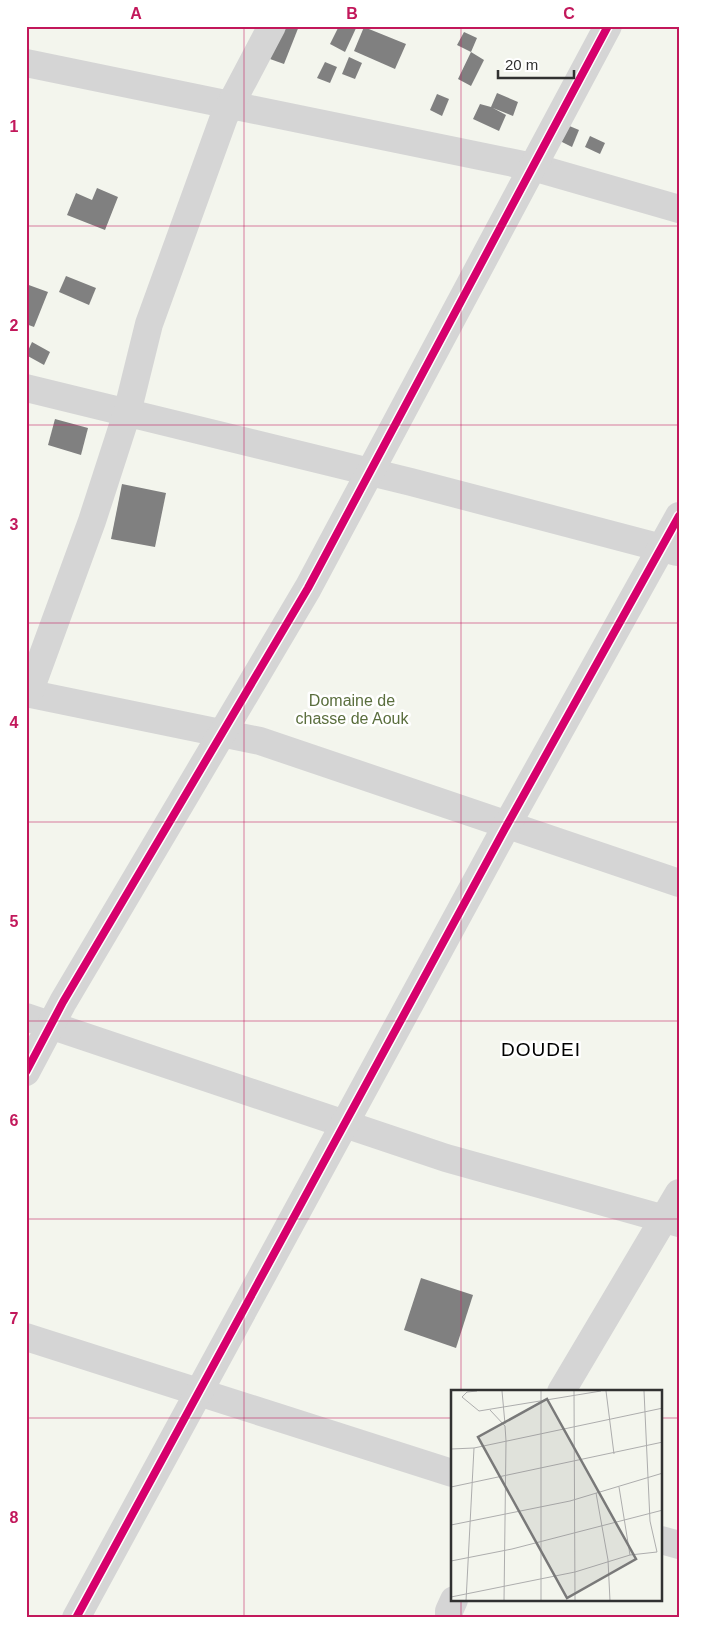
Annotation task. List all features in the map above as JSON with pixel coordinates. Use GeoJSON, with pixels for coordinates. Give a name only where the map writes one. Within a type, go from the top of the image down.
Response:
{"type":"FeatureCollection","features":[{"type":"Feature","properties":{"kind":"street"},"geometry":{"type":"LineString","coordinates":[[272,26],[230,104],[149,324],[127,413],[92,521],[28,693],[260,741],[679,883]]}},
{"type":"Feature","properties":{"kind":"street"},"geometry":{"type":"LineString","coordinates":[[26,1072],[38,1021],[222,734],[308,588],[608,26]]}},
{"type":"Feature","properties":{"kind":"street"},"geometry":{"type":"LineString","coordinates":[[26,62],[533,167],[679,209]]}},
{"type":"Feature","properties":{"kind":"street"},"geometry":{"type":"LineString","coordinates":[[26,388],[370,472],[669,550]]}},
{"type":"Feature","properties":{"kind":"street"},"geometry":{"type":"LineString","coordinates":[[76,1618],[506,825],[669,550],[679,516]]}},
{"type":"Feature","properties":{"kind":"street"},"geometry":{"type":"LineString","coordinates":[[38,1021],[446,1158],[671,1221]]}},
{"type":"Feature","properties":{"kind":"street"},"geometry":{"type":"LineString","coordinates":[[562,1390],[671,1221],[679,1193]]}},
{"type":"Feature","properties":{"kind":"street"},"geometry":{"type":"LineString","coordinates":[[26,1338],[451,1473]]}},
{"type":"Feature","properties":{"kind":"street"},"geometry":{"type":"LineString","coordinates":[[662,1540],[679,1545]]}},
{"type":"Feature","properties":{"kind":"green space","name":"Domaine de chasse de Aouk"},"geometry":{"type":"Polygon","coordinates":[[[26,26],[679,26],[679,1618],[26,1618],[26,26]]]}},
{"type":"Feature","properties":{"kind":"building"},"geometry":{"type":"Polygon","coordinates":[[[283,26],[299,26],[284,64],[270,59],[283,26]]]}},
{"type":"Feature","properties":{"kind":"building"},"geometry":{"type":"Polygon","coordinates":[[[339,26],[357,26],[345,52],[330,44],[339,26]]]}},
{"type":"Feature","properties":{"kind":"building"},"geometry":{"type":"Polygon","coordinates":[[[364,27],[406,44],[395,69],[354,51],[364,27]]]}},
{"type":"Feature","properties":{"kind":"building"},"geometry":{"type":"Polygon","coordinates":[[[464,32],[477,38],[471,52],[457,45],[464,32]]]}},
{"type":"Feature","properties":{"kind":"building"},"geometry":{"type":"Polygon","coordinates":[[[471,52],[484,60],[471,86],[458,79],[471,52]]]}},
{"type":"Feature","properties":{"kind":"building"},"geometry":{"type":"Polygon","coordinates":[[[349,57],[362,63],[355,79],[342,74],[349,57]]]}},
{"type":"Feature","properties":{"kind":"building"},"geometry":{"type":"Polygon","coordinates":[[[325,62],[337,67],[330,83],[317,78],[325,62]]]}},
{"type":"Feature","properties":{"kind":"building"},"geometry":{"type":"Polygon","coordinates":[[[497,93],[518,102],[513,116],[493,108],[506,115],[499,131],[473,119],[480,104],[491,107],[497,93]]]}},
{"type":"Feature","properties":{"kind":"building"},"geometry":{"type":"Polygon","coordinates":[[[437,94],[449,99],[442,116],[430,110],[437,94]]]}},
{"type":"Feature","properties":{"kind":"building"},"geometry":{"type":"Polygon","coordinates":[[[567,125],[579,130],[572,147],[560,141],[567,125]]]}},
{"type":"Feature","properties":{"kind":"building"},"geometry":{"type":"Polygon","coordinates":[[[590,136],[605,143],[600,154],[585,147],[590,136]]]}},
{"type":"Feature","properties":{"kind":"building"},"geometry":{"type":"Polygon","coordinates":[[[97,188],[118,197],[105,230],[67,215],[76,193],[92,200],[97,188]]]}},
{"type":"Feature","properties":{"kind":"building"},"geometry":{"type":"Polygon","coordinates":[[[66,276],[96,288],[89,305],[59,292],[66,276]]]}},
{"type":"Feature","properties":{"kind":"building"},"geometry":{"type":"Polygon","coordinates":[[[26,284],[48,292],[34,327],[26,324],[26,284]]]}},
{"type":"Feature","properties":{"kind":"building"},"geometry":{"type":"Polygon","coordinates":[[[32,342],[50,352],[44,365],[26,355],[32,342]]]}},
{"type":"Feature","properties":{"kind":"building"},"geometry":{"type":"Polygon","coordinates":[[[55,419],[88,428],[81,455],[48,445],[55,419]]]}},
{"type":"Feature","properties":{"kind":"building"},"geometry":{"type":"Polygon","coordinates":[[[122,484],[166,493],[155,547],[111,539],[122,484]]]}},
{"type":"Feature","properties":{"kind":"building"},"geometry":{"type":"Polygon","coordinates":[[[421,1278],[473,1295],[456,1348],[404,1330],[421,1278]]]}},
{"type":"Feature","properties":{"kind":"cycle path"},"geometry":{"type":"LineString","coordinates":[[26,1072],[63,1002],[308,588],[608,26]]}},
{"type":"Feature","properties":{"kind":"cycle path"},"geometry":{"type":"LineString","coordinates":[[76,1618],[507,825],[679,516]]}},
{"type":"Feature","properties":{"kind":"district","name":"DOUDEI"},"geometry":{"type":"Point","coordinates":[541,1049]}}]}
